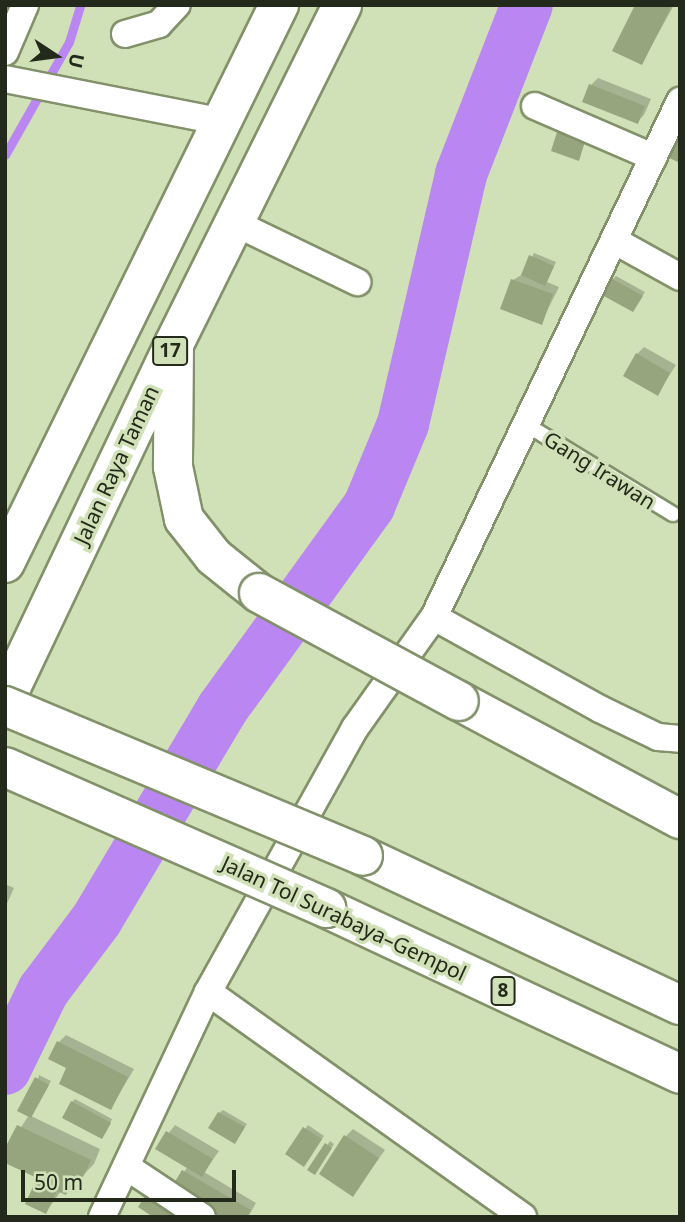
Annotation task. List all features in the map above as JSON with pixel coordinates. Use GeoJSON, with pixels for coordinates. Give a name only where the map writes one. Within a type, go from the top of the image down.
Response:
{"type":"FeatureCollection","features":[{"type":"Feature","properties":{"kind":"highway","name":"17"},"geometry":{"type":"LineString","coordinates":[[5,563],[14,524],[223,122],[279,5]]}},
{"type":"Feature","properties":{"kind":"highway","name":"Jalan Raya Taman"},"geometry":{"type":"LineString","coordinates":[[5,700],[174,344],[342,5]]}},
{"type":"Feature","properties":{"kind":"highway"},"geometry":{"type":"LineString","coordinates":[[174,344],[173,467],[184,519],[214,557],[259,593],[680,819]]}},
{"type":"Feature","properties":{"kind":"highway"},"geometry":{"type":"LineString","coordinates":[[5,706],[363,856],[680,1005]]}},
{"type":"Feature","properties":{"kind":"highway","name":"Jalan Tol Surabaya–Gempol"},"geometry":{"type":"LineString","coordinates":[[5,767],[326,908],[680,1074]]}},
{"type":"Feature","properties":{"kind":"highway"},"geometry":{"type":"LineString","coordinates":[[495,916],[680,979]]}},
{"type":"Feature","properties":{"kind":"street"},"geometry":{"type":"LineString","coordinates":[[5,52],[24,5]]}},
{"type":"Feature","properties":{"kind":"street"},"geometry":{"type":"LineString","coordinates":[[125,34],[159,24],[177,5]]}},
{"type":"Feature","properties":{"kind":"street"},"geometry":{"type":"LineString","coordinates":[[12,80],[76,90],[223,122]]}},
{"type":"Feature","properties":{"kind":"street"},"geometry":{"type":"LineString","coordinates":[[102,1217],[208,992],[355,728],[434,617],[680,101]]}},
{"type":"Feature","properties":{"kind":"street"},"geometry":{"type":"LineString","coordinates":[[535,106],[653,157]]}},
{"type":"Feature","properties":{"kind":"street"},"geometry":{"type":"LineString","coordinates":[[236,223],[357,282]]}},
{"type":"Feature","properties":{"kind":"street"},"geometry":{"type":"LineString","coordinates":[[615,241],[680,277]]}},
{"type":"Feature","properties":{"kind":"street"},"geometry":{"type":"LineString","coordinates":[[434,617],[600,709],[658,737],[680,739]]}},
{"type":"Feature","properties":{"kind":"street"},"geometry":{"type":"LineString","coordinates":[[208,992],[523,1217]]}},
{"type":"Feature","properties":{"kind":"street"},"geometry":{"type":"LineString","coordinates":[[127,1167],[202,1217]]}},
{"type":"Feature","properties":{"kind":"lane","name":"Gang Irawan"},"geometry":{"type":"LineString","coordinates":[[527,425],[673,514]]}},
{"type":"Feature","properties":{"kind":"building"},"geometry":{"type":"Polygon","coordinates":[[[635,5],[672,5],[642,65],[612,51],[635,5]]]}},
{"type":"Feature","properties":{"kind":"building"},"geometry":{"type":"Polygon","coordinates":[[[589,84],[645,106],[638,124],[582,102],[589,84]]]}},
{"type":"Feature","properties":{"kind":"building"},"geometry":{"type":"Polygon","coordinates":[[[557,132],[585,141],[579,161],[551,151],[557,132]]]}},
{"type":"Feature","properties":{"kind":"building"},"geometry":{"type":"Polygon","coordinates":[[[675,132],[680,134],[680,163],[663,155],[675,132]]]}},
{"type":"Feature","properties":{"kind":"building"},"geometry":{"type":"Polygon","coordinates":[[[529,255],[554,266],[545,286],[521,275],[529,255]]]}},
{"type":"Feature","properties":{"kind":"building"},"geometry":{"type":"Polygon","coordinates":[[[611,278],[643,296],[633,312],[602,295],[611,278]]]}},
{"type":"Feature","properties":{"kind":"building"},"geometry":{"type":"Polygon","coordinates":[[[511,279],[553,294],[542,325],[500,309],[511,279]]]}},
{"type":"Feature","properties":{"kind":"building"},"geometry":{"type":"Polygon","coordinates":[[[636,353],[670,373],[658,396],[623,376],[636,353]]]}},
{"type":"Feature","properties":{"kind":"building"},"geometry":{"type":"Polygon","coordinates":[[[57,1041],[128,1077],[111,1110],[59,1084],[66,1068],[48,1059],[57,1041]]]}},
{"type":"Feature","properties":{"kind":"building"},"geometry":{"type":"Polygon","coordinates":[[[35,1077],[49,1085],[31,1118],[17,1111],[35,1077]]]}},
{"type":"Feature","properties":{"kind":"building"},"geometry":{"type":"Polygon","coordinates":[[[71,1101],[111,1123],[102,1139],[62,1118],[71,1101]]]}},
{"type":"Feature","properties":{"kind":"building"},"geometry":{"type":"Polygon","coordinates":[[[218,1112],[245,1127],[235,1144],[208,1128],[218,1112]]]}},
{"type":"Feature","properties":{"kind":"building"},"geometry":{"type":"Polygon","coordinates":[[[17,1125],[91,1160],[83,1177],[76,1174],[66,1195],[57,1191],[46,1214],[25,1204],[37,1178],[5,1163],[5,1148],[17,1125]]]}},
{"type":"Feature","properties":{"kind":"building"},"geometry":{"type":"Polygon","coordinates":[[[303,1127],[322,1139],[304,1167],[285,1154],[303,1127]]]}},
{"type":"Feature","properties":{"kind":"building"},"geometry":{"type":"Polygon","coordinates":[[[166,1131],[213,1159],[202,1177],[155,1149],[166,1131]]]}},
{"type":"Feature","properties":{"kind":"building"},"geometry":{"type":"Polygon","coordinates":[[[344,1135],[379,1158],[353,1197],[319,1174],[344,1135]]]}},
{"type":"Feature","properties":{"kind":"building"},"geometry":{"type":"Polygon","coordinates":[[[325,1143],[332,1148],[315,1175],[307,1170],[325,1143]]]}},
{"type":"Feature","properties":{"kind":"building"},"geometry":{"type":"Polygon","coordinates":[[[182,1170],[251,1210],[247,1217],[216,1217],[170,1190],[182,1170]]]}},
{"type":"Feature","properties":{"kind":"building"},"geometry":{"type":"Polygon","coordinates":[[[151,1187],[196,1217],[153,1217],[138,1207],[151,1187]]]}},
{"type":"Feature","properties":{"kind":"waterway"},"geometry":{"type":"LineString","coordinates":[[5,155],[69,42],[80,5]]}},
{"type":"Feature","properties":{"kind":"waterway"},"geometry":{"type":"LineString","coordinates":[[5,1069],[43,991],[97,919],[222,709],[369,506],[403,424],[461,174],[527,5]]}}]}
